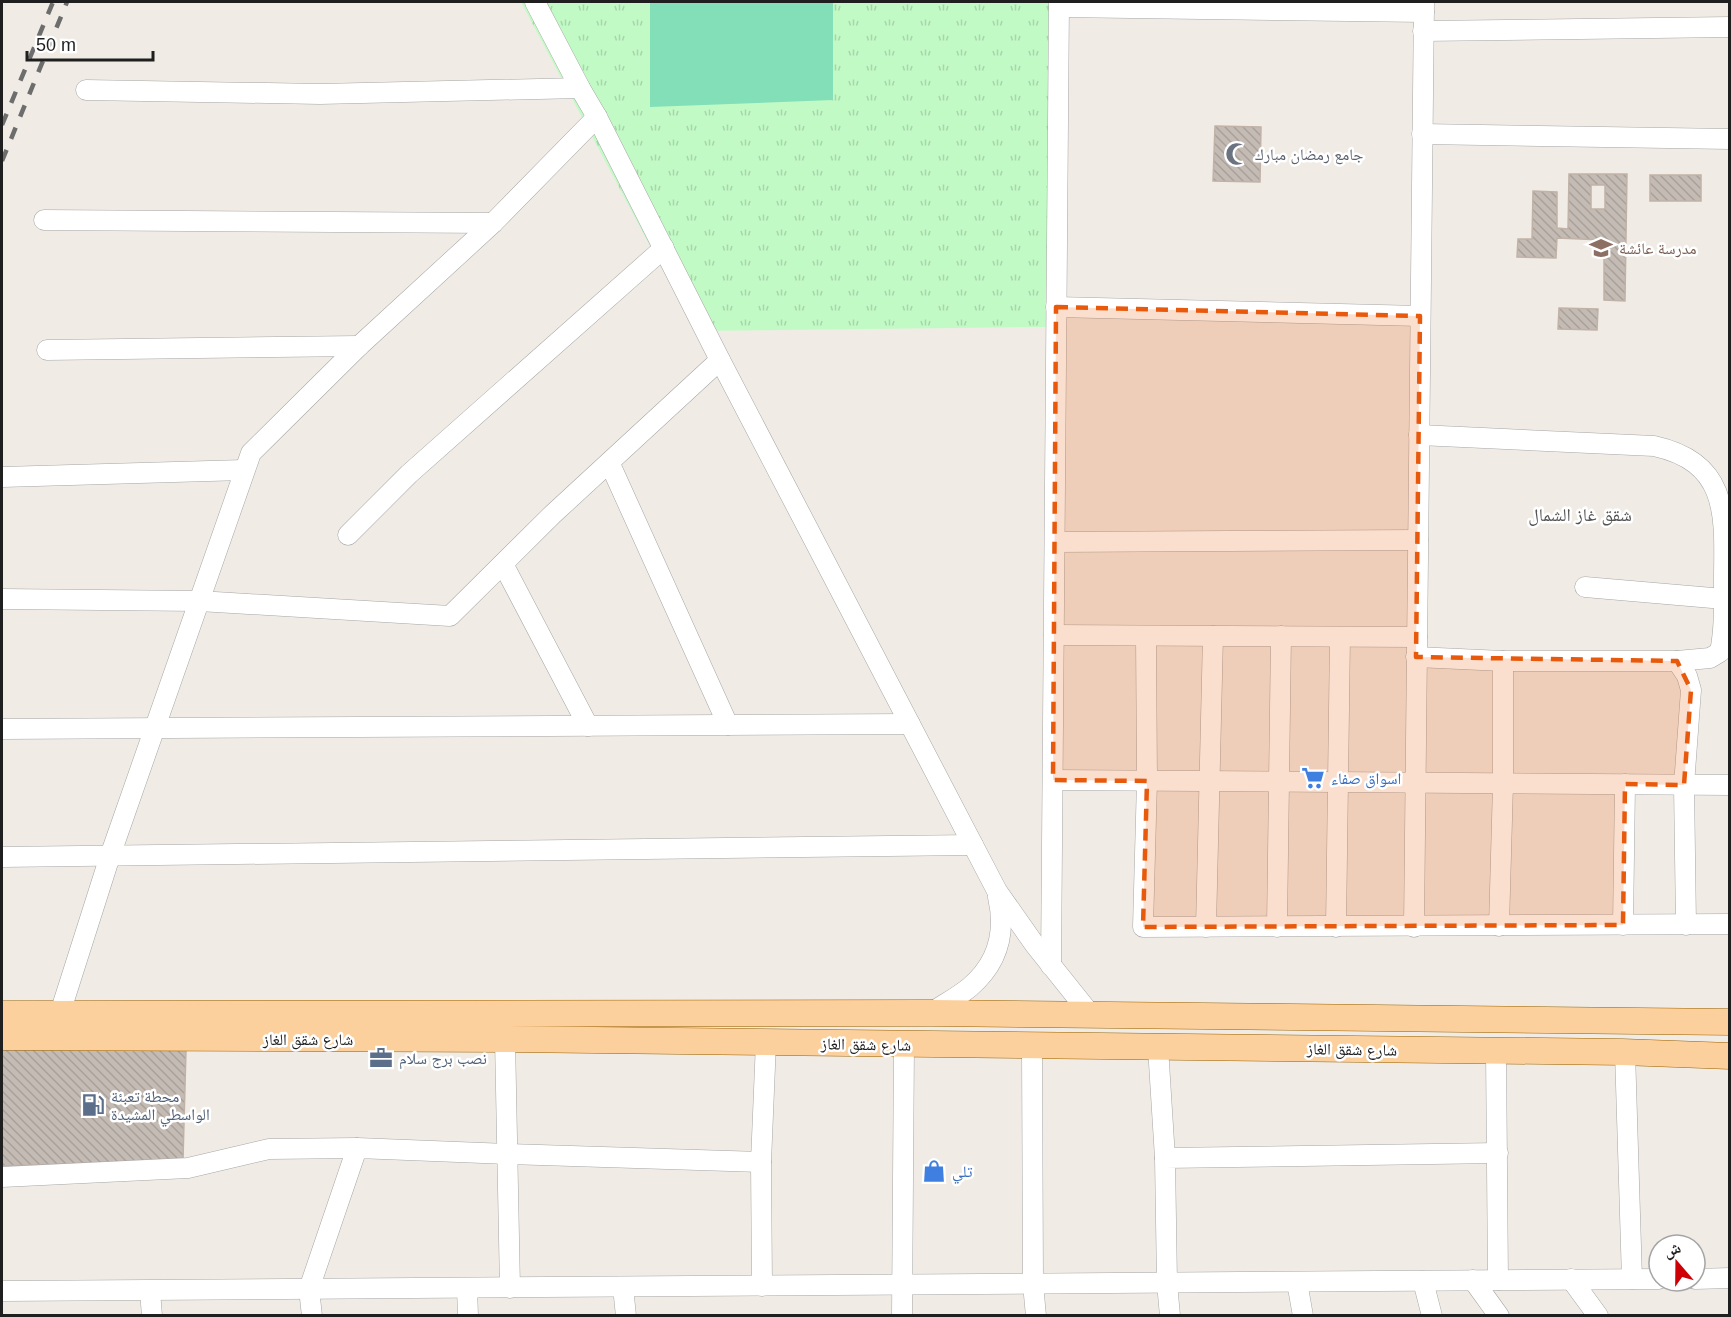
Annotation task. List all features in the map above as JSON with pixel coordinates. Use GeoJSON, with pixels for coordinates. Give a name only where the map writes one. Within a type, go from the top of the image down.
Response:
{"type":"FeatureCollection","features":[{"type":"Feature","properties":{"kind":"main road"},"geometry":{"type":"LineString","coordinates":[[673,1041],[674,1013]]}},
{"type":"Feature","properties":{"kind":"main road","name":"شارع شقق الغاز"},"geometry":{"type":"LineString","coordinates":[[2,1014],[931,1013],[1730,1022]]}},
{"type":"Feature","properties":{"kind":"main road","name":"شارع شقق الغاز"},"geometry":{"type":"LineString","coordinates":[[2,1037],[505,1039],[1625,1052],[1730,1056]]}},
{"type":"Feature","properties":{"kind":"street"},"geometry":{"type":"LineString","coordinates":[[535,2],[597,117],[720,360],[997,891],[1091,1015]]}},
{"type":"Feature","properties":{"kind":"street"},"geometry":{"type":"LineString","coordinates":[[1052,966],[1059,4],[1730,27]]}},
{"type":"Feature","properties":{"kind":"street"},"geometry":{"type":"LineString","coordinates":[[1414,927],[1424,15]]}},
{"type":"Feature","properties":{"kind":"street"},"geometry":{"type":"LineString","coordinates":[[86,90],[320,94],[580,88]]}},
{"type":"Feature","properties":{"kind":"street"},"geometry":{"type":"LineString","coordinates":[[60,1013],[110,856],[251,453],[359,346],[493,223],[597,117]]}},
{"type":"Feature","properties":{"kind":"street"},"geometry":{"type":"LineString","coordinates":[[1422,134],[1730,139]]}},
{"type":"Feature","properties":{"kind":"street"},"geometry":{"type":"LineString","coordinates":[[44,220],[493,223]]}},
{"type":"Feature","properties":{"kind":"street"},"geometry":{"type":"LineString","coordinates":[[348,535],[409,474],[664,248]]}},
{"type":"Feature","properties":{"kind":"street"},"geometry":{"type":"LineString","coordinates":[[1056,307],[1420,316]]}},
{"type":"Feature","properties":{"kind":"street"},"geometry":{"type":"LineString","coordinates":[[47,350],[359,346]]}},
{"type":"Feature","properties":{"kind":"street"},"geometry":{"type":"LineString","coordinates":[[2,599],[199,601],[450,616],[553,514],[610,464],[720,360]]}},
{"type":"Feature","properties":{"kind":"street"},"geometry":{"type":"LineString","coordinates":[[1416,657],[1503,661],[1677,661],[1710,658],[1720,652],[1723,635],[1725,529],[1716,490],[1706,473],[1691,459],[1673,450],[1654,446],[1419,435]]}},
{"type":"Feature","properties":{"kind":"street"},"geometry":{"type":"LineString","coordinates":[[610,464],[728,725]]}},
{"type":"Feature","properties":{"kind":"street"},"geometry":{"type":"LineString","coordinates":[[2,477],[244,470]]}},
{"type":"Feature","properties":{"kind":"street"},"geometry":{"type":"LineString","coordinates":[[1055,542],[1418,540]]}},
{"type":"Feature","properties":{"kind":"street"},"geometry":{"type":"LineString","coordinates":[[503,564],[588,726]]}},
{"type":"Feature","properties":{"kind":"street"},"geometry":{"type":"LineString","coordinates":[[1585,587],[1724,599]]}},
{"type":"Feature","properties":{"kind":"street"},"geometry":{"type":"LineString","coordinates":[[1054,635],[1417,637]]}},
{"type":"Feature","properties":{"kind":"street"},"geometry":{"type":"LineString","coordinates":[[1146,636],[1147,781],[1143,927],[1730,924]]}},
{"type":"Feature","properties":{"kind":"street"},"geometry":{"type":"LineString","coordinates":[[1206,927],[1213,636]]}},
{"type":"Feature","properties":{"kind":"street"},"geometry":{"type":"LineString","coordinates":[[1277,927],[1281,636]]}},
{"type":"Feature","properties":{"kind":"street"},"geometry":{"type":"LineString","coordinates":[[1336,927],[1340,637]]}},
{"type":"Feature","properties":{"kind":"street"},"geometry":{"type":"LineString","coordinates":[[1499,926],[1503,784],[1503,661]]}},
{"type":"Feature","properties":{"kind":"street"},"geometry":{"type":"LineString","coordinates":[[1677,661],[1687,676],[1691,690],[1684,785],[1686,925]]}},
{"type":"Feature","properties":{"kind":"street"},"geometry":{"type":"LineString","coordinates":[[2,729],[910,724]]}},
{"type":"Feature","properties":{"kind":"street"},"geometry":{"type":"LineString","coordinates":[[1053,780],[1730,785]]}},
{"type":"Feature","properties":{"kind":"street"},"geometry":{"type":"LineString","coordinates":[[1623,925],[1624,784]]}},
{"type":"Feature","properties":{"kind":"street"},"geometry":{"type":"LineString","coordinates":[[2,857],[973,845]]}},
{"type":"Feature","properties":{"kind":"street"},"geometry":{"type":"LineString","coordinates":[[931,1013],[971,986],[987,969],[1002,931],[997,891]]}},
{"type":"Feature","properties":{"kind":"street"},"geometry":{"type":"LineString","coordinates":[[505,1039],[510,1288]]}},
{"type":"Feature","properties":{"kind":"street"},"geometry":{"type":"LineString","coordinates":[[762,1286],[761,1162],[766,1042]]}},
{"type":"Feature","properties":{"kind":"street"},"geometry":{"type":"LineString","coordinates":[[902,1316],[904,1044]]}},
{"type":"Feature","properties":{"kind":"street"},"geometry":{"type":"LineString","coordinates":[[1032,1046],[1033,1284],[1036,1316]]}},
{"type":"Feature","properties":{"kind":"street"},"geometry":{"type":"LineString","coordinates":[[1158,1047],[1165,1158],[1167,1282],[1170,1316]]}},
{"type":"Feature","properties":{"kind":"street"},"geometry":{"type":"LineString","coordinates":[[1496,1051],[1498,1280]]}},
{"type":"Feature","properties":{"kind":"street"},"geometry":{"type":"LineString","coordinates":[[1625,1052],[1632,1279]]}},
{"type":"Feature","properties":{"kind":"street"},"geometry":{"type":"LineString","coordinates":[[312,1316],[309,1289],[357,1148]]}},
{"type":"Feature","properties":{"kind":"street"},"geometry":{"type":"LineString","coordinates":[[2,1177],[188,1168],[269,1149],[357,1148],[761,1162]]}},
{"type":"Feature","properties":{"kind":"street"},"geometry":{"type":"LineString","coordinates":[[1165,1158],[1498,1153]]}},
{"type":"Feature","properties":{"kind":"street"},"geometry":{"type":"LineString","coordinates":[[1707,1279],[1730,1278]]}},
{"type":"Feature","properties":{"kind":"street"},"geometry":{"type":"LineString","coordinates":[[2,1291],[1647,1279]]}},
{"type":"Feature","properties":{"kind":"street"},"geometry":{"type":"LineString","coordinates":[[1473,1280],[1499,1316]]}},
{"type":"Feature","properties":{"kind":"street"},"geometry":{"type":"LineString","coordinates":[[1571,1280],[1598,1316]]}},
{"type":"Feature","properties":{"kind":"street"},"geometry":{"type":"LineString","coordinates":[[1423,1281],[1432,1316]]}},
{"type":"Feature","properties":{"kind":"street"},"geometry":{"type":"LineString","coordinates":[[1297,1282],[1303,1316]]}},
{"type":"Feature","properties":{"kind":"street"},"geometry":{"type":"LineString","coordinates":[[623,1287],[626,1316]]}},
{"type":"Feature","properties":{"kind":"street"},"geometry":{"type":"LineString","coordinates":[[467,1288],[468,1316]]}},
{"type":"Feature","properties":{"kind":"street"},"geometry":{"type":"LineString","coordinates":[[150,1291],[152,1316]]}},
{"type":"Feature","properties":{"kind":"highlighted area"},"geometry":{"type":"Polygon","coordinates":[[[1056,307],[1420,316],[1416,657],[1677,661],[1691,690],[1684,785],[1625,784],[1623,925],[1143,927],[1147,781],[1053,780],[1056,307]]]}},
{"type":"Feature","properties":{"kind":"green space"},"geometry":{"type":"Polygon","coordinates":[[[521,2],[1067,2],[1048,327],[695,331],[521,2]]]}},
{"type":"Feature","properties":{"kind":"green space"},"geometry":{"type":"Polygon","coordinates":[[[650,2],[833,2],[833,100],[650,107],[650,2]]]}},
{"type":"Feature","properties":{"kind":"building","name":"جامع رمضان مبارك"},"geometry":{"type":"Polygon","coordinates":[[[1215,126],[1261,127],[1260,182],[1213,181],[1215,126]]]}},
{"type":"Feature","properties":{"kind":"building"},"geometry":{"type":"Polygon","coordinates":[[[1569,174],[1627,174],[1625,301],[1604,300],[1604,240],[1557,238],[1556,258],[1517,257],[1518,239],[1532,239],[1533,191],[1557,192],[1557,228],[1568,229],[1569,174]],[[1591,185],[1591,209],[1605,209],[1605,185],[1591,185]]]}},
{"type":"Feature","properties":{"kind":"building"},"geometry":{"type":"Polygon","coordinates":[[[1650,175],[1701,175],[1701,201],[1650,201],[1650,175]]]}},
{"type":"Feature","properties":{"kind":"building"},"geometry":{"type":"Polygon","coordinates":[[[1559,308],[1598,309],[1597,330],[1558,329],[1559,308]]]}},
{"type":"Feature","properties":{"kind":"building","name":"محطة تعبئة الواسطي المشيدة"},"geometry":{"type":"Polygon","coordinates":[[[2,1046],[186,1050],[183,1160],[2,1166],[2,1046]]]}},
{"type":"Feature","properties":{"kind":"railway"},"geometry":{"type":"LineString","coordinates":[[2,125],[53,2]]}},
{"type":"Feature","properties":{"kind":"railway"},"geometry":{"type":"LineString","coordinates":[[2,161],[67,2]]}},
{"type":"Feature","properties":{"kind":"place","name":"جامع رمضان مبارك"},"geometry":{"type":"Point","coordinates":[1237,154]}},
{"type":"Feature","properties":{"kind":"place","name":"مدرسة عائشة"},"geometry":{"type":"Point","coordinates":[1601,248]}},
{"type":"Feature","properties":{"kind":"place","name":"اسواق صفاء"},"geometry":{"type":"Point","coordinates":[1313,778]}},
{"type":"Feature","properties":{"kind":"place","name":"نصب برج سلام"},"geometry":{"type":"Point","coordinates":[381,1058]}},
{"type":"Feature","properties":{"kind":"place","name":"محطة تعبئة الواسطي المشيدة"},"geometry":{"type":"Point","coordinates":[93,1105]}},
{"type":"Feature","properties":{"kind":"place","name":"تلي"},"geometry":{"type":"Point","coordinates":[934,1171]}},
{"type":"Feature","properties":{"kind":"district","name":"شقق غاز الشمال"},"geometry":{"type":"Point","coordinates":[1580,515]}}]}
